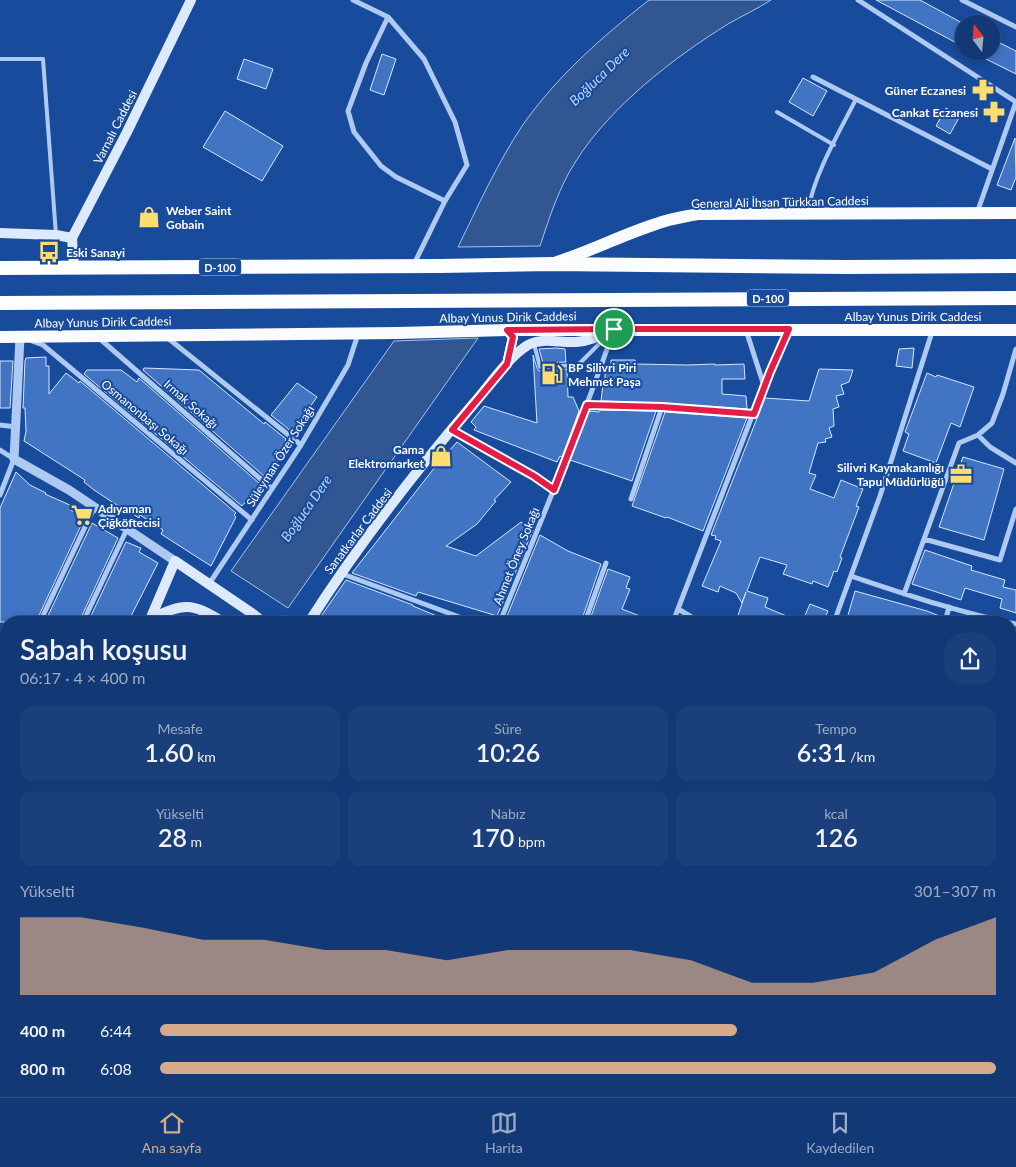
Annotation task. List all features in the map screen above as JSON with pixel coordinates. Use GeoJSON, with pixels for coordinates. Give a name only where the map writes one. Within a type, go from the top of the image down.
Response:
{"type":"FeatureCollection","features":[{"type":"Feature","properties":{"kind":"highway","name":"D-100"},"geometry":{"type":"LineString","coordinates":[[0,268],[553,264],[846,267],[1016,266]]}},
{"type":"Feature","properties":{"kind":"highway","name":"D-100"},"geometry":{"type":"LineString","coordinates":[[0,303],[1016,298]]}},
{"type":"Feature","properties":{"kind":"main road","name":"Varnalı Caddesi"},"geometry":{"type":"LineString","coordinates":[[72,238],[127,132],[191,0]]}},
{"type":"Feature","properties":{"kind":"main road","name":"General Ali İhsan Türkkan Caddesi"},"geometry":{"type":"LineString","coordinates":[[553,264],[657,223],[698,214],[1016,213]]}},
{"type":"Feature","properties":{"kind":"main road"},"geometry":{"type":"LineString","coordinates":[[0,233],[56,234],[72,238],[74,267]]}},
{"type":"Feature","properties":{"kind":"main road"},"geometry":{"type":"LineString","coordinates":[[533,342],[577,342],[596,338],[614,329]]}},
{"type":"Feature","properties":{"kind":"main road","name":"Albay Yunus Dirik Caddesi"},"geometry":{"type":"LineString","coordinates":[[0,337],[614,329],[1016,330]]}},
{"type":"Feature","properties":{"kind":"main road"},"geometry":{"type":"LineString","coordinates":[[507,330],[513,337],[507,364]]}},
{"type":"Feature","properties":{"kind":"main road","name":"Sanatkarlar Caddesi"},"geometry":{"type":"LineString","coordinates":[[313,616],[340,573],[386,512],[507,364],[533,342]]}},
{"type":"Feature","properties":{"kind":"main road"},"geometry":{"type":"LineString","coordinates":[[152,616],[175,561],[256,616]]}},
{"type":"Feature","properties":{"kind":"main road"},"geometry":{"type":"LineString","coordinates":[[159,616],[170,610],[185,606],[198,608],[212,616]]}},
{"type":"Feature","properties":{"kind":"street"},"geometry":{"type":"LineString","coordinates":[[353,0],[388,17],[424,59],[455,122],[467,164],[445,202],[413,266]]}},
{"type":"Feature","properties":{"kind":"street"},"geometry":{"type":"LineString","coordinates":[[858,0],[1016,102],[976,214]]}},
{"type":"Feature","properties":{"kind":"street"},"geometry":{"type":"LineString","coordinates":[[962,0],[1016,27]]}},
{"type":"Feature","properties":{"kind":"street"},"geometry":{"type":"LineString","coordinates":[[388,17],[366,63],[348,111],[354,132],[381,166],[396,177],[445,202]]}},
{"type":"Feature","properties":{"kind":"street"},"geometry":{"type":"LineString","coordinates":[[813,77],[992,168]]}},
{"type":"Feature","properties":{"kind":"street","name":"Ahmet Öney Sokağı"},"geometry":{"type":"LineString","coordinates":[[502,616],[554,490],[614,329]]}},
{"type":"Feature","properties":{"kind":"street"},"geometry":{"type":"LineString","coordinates":[[746,329],[764,386]]}},
{"type":"Feature","properties":{"kind":"street"},"geometry":{"type":"LineString","coordinates":[[675,616],[764,386],[789,329]]}},
{"type":"Feature","properties":{"kind":"street"},"geometry":{"type":"LineString","coordinates":[[836,616],[880,496],[933,330]]}},
{"type":"Feature","properties":{"kind":"street","name":"Süleyman Özer Sokağı"},"geometry":{"type":"LineString","coordinates":[[209,584],[301,445],[348,365],[358,333]]}},
{"type":"Feature","properties":{"kind":"street"},"geometry":{"type":"LineString","coordinates":[[165,335],[301,445]]}},
{"type":"Feature","properties":{"kind":"street","name":"Irmak Sokağı"},"geometry":{"type":"LineString","coordinates":[[96,336],[272,489]]}},
{"type":"Feature","properties":{"kind":"street"},"geometry":{"type":"LineString","coordinates":[[0,496],[14,459],[20,337]]}},
{"type":"Feature","properties":{"kind":"street","name":"Osmanonbaşı Sokağı"},"geometry":{"type":"LineString","coordinates":[[20,337],[43,344],[252,520]]}},
{"type":"Feature","properties":{"kind":"street"},"geometry":{"type":"LineString","coordinates":[[904,594],[959,443],[978,435],[992,423],[1003,394],[1016,349]]}},
{"type":"Feature","properties":{"kind":"street"},"geometry":{"type":"LineString","coordinates":[[587,405],[662,407],[754,414]]}},
{"type":"Feature","properties":{"kind":"street"},"geometry":{"type":"LineString","coordinates":[[631,500],[662,407]]}},
{"type":"Feature","properties":{"kind":"street"},"geometry":{"type":"LineString","coordinates":[[0,425],[17,426]]}},
{"type":"Feature","properties":{"kind":"street"},"geometry":{"type":"LineString","coordinates":[[452,430],[534,476],[554,490]]}},
{"type":"Feature","properties":{"kind":"street"},"geometry":{"type":"LineString","coordinates":[[978,435],[990,447],[1016,463]]}},
{"type":"Feature","properties":{"kind":"street"},"geometry":{"type":"LineString","coordinates":[[0,450],[68,490],[175,561]]}},
{"type":"Feature","properties":{"kind":"street"},"geometry":{"type":"LineString","coordinates":[[43,616],[94,508]]}},
{"type":"Feature","properties":{"kind":"street"},"geometry":{"type":"LineString","coordinates":[[924,539],[1000,560],[1016,509]]}},
{"type":"Feature","properties":{"kind":"street"},"geometry":{"type":"LineString","coordinates":[[87,616],[127,529]]}},
{"type":"Feature","properties":{"kind":"street"},"geometry":{"type":"LineString","coordinates":[[586,616],[606,563]]}},
{"type":"Feature","properties":{"kind":"street"},"geometry":{"type":"LineString","coordinates":[[340,573],[457,616]]}},
{"type":"Feature","properties":{"kind":"street"},"geometry":{"type":"LineString","coordinates":[[851,576],[979,616]]}},
{"type":"Feature","properties":{"kind":"street"},"geometry":{"type":"LineString","coordinates":[[947,616],[949,607]]}},
{"type":"Feature","properties":{"kind":"street"},"geometry":{"type":"LineString","coordinates":[[678,609],[690,616]]}},
{"type":"Feature","properties":{"kind":"lane"},"geometry":{"type":"LineString","coordinates":[[0,59],[43,59],[56,234]]}},
{"type":"Feature","properties":{"kind":"lane"},"geometry":{"type":"LineString","coordinates":[[808,213],[810,196],[856,99]]}},
{"type":"Feature","properties":{"kind":"lane"},"geometry":{"type":"LineString","coordinates":[[777,112],[834,145]]}},
{"type":"Feature","properties":{"kind":"lane"},"geometry":{"type":"LineString","coordinates":[[533,342],[540,367],[578,365],[614,329]]}},
{"type":"Feature","properties":{"kind":"water","name":"Boğluca Dere"},"geometry":{"type":"Polygon","coordinates":[[[649,0],[771,0],[728,24],[686,52],[644,85],[606,122],[590,141],[570,171],[555,202],[540,246],[458,247],[488,185],[522,126],[550,90],[581,58],[649,0]]]}},
{"type":"Feature","properties":{"kind":"water","name":"Boğluca Dere"},"geometry":{"type":"Polygon","coordinates":[[[478,338],[288,608],[231,571],[394,341],[478,338]]]}},
{"type":"Feature","properties":{"kind":"building"},"geometry":{"type":"Polygon","coordinates":[[[876,0],[920,0],[955,19],[955,42],[876,0]]]}},
{"type":"Feature","properties":{"kind":"building"},"geometry":{"type":"Polygon","coordinates":[[[1000,43],[1016,51],[1016,74],[988,60],[1000,60],[1000,43]]]}},
{"type":"Feature","properties":{"kind":"building"},"geometry":{"type":"Polygon","coordinates":[[[382,54],[396,59],[384,95],[370,90],[382,54]]]}},
{"type":"Feature","properties":{"kind":"building"},"geometry":{"type":"Polygon","coordinates":[[[244,59],[273,69],[266,89],[237,79],[244,59]]]}},
{"type":"Feature","properties":{"kind":"building"},"geometry":{"type":"Polygon","coordinates":[[[803,78],[827,91],[813,116],[789,102],[803,78]]]}},
{"type":"Feature","properties":{"kind":"building"},"geometry":{"type":"Polygon","coordinates":[[[946,108],[960,116],[950,134],[936,126],[946,108]]]}},
{"type":"Feature","properties":{"kind":"building"},"geometry":{"type":"Polygon","coordinates":[[[225,111],[283,146],[262,181],[203,147],[225,111]]]}},
{"type":"Feature","properties":{"kind":"building"},"geometry":{"type":"Polygon","coordinates":[[[1015,138],[1016,177],[1011,190],[997,185],[1015,138]]]}},
{"type":"Feature","properties":{"kind":"building"},"geometry":{"type":"Polygon","coordinates":[[[914,348],[912,368],[896,366],[899,349],[914,348]]]}},
{"type":"Feature","properties":{"kind":"building"},"geometry":{"type":"Polygon","coordinates":[[[539,349],[565,349],[566,362],[543,363],[539,349]]]}},
{"type":"Feature","properties":{"kind":"building"},"geometry":{"type":"Polygon","coordinates":[[[533,355],[539,371],[567,369],[568,397],[573,397],[579,411],[562,457],[560,456],[557,462],[474,430],[476,427],[471,422],[484,406],[537,423],[533,355]]]}},
{"type":"Feature","properties":{"kind":"building"},"geometry":{"type":"Polygon","coordinates":[[[46,357],[46,366],[49,366],[49,394],[66,373],[79,383],[80,381],[236,513],[234,515],[236,517],[211,566],[161,534],[163,530],[140,515],[139,518],[126,511],[94,490],[84,482],[85,480],[24,441],[26,431],[25,408],[23,408],[25,361],[26,358],[46,357]]]}},
{"type":"Feature","properties":{"kind":"building"},"geometry":{"type":"Polygon","coordinates":[[[611,360],[635,360],[635,364],[744,364],[745,379],[722,379],[722,394],[746,396],[747,409],[601,401],[603,384],[605,383],[605,370],[611,370],[611,360]]]}},
{"type":"Feature","properties":{"kind":"building"},"geometry":{"type":"Polygon","coordinates":[[[0,361],[13,361],[10,408],[0,408],[0,361]]]}},
{"type":"Feature","properties":{"kind":"building"},"geometry":{"type":"Polygon","coordinates":[[[144,368],[199,370],[264,424],[265,422],[286,439],[285,441],[290,445],[265,477],[143,370],[144,368]]]}},
{"type":"Feature","properties":{"kind":"building"},"geometry":{"type":"Polygon","coordinates":[[[819,369],[853,370],[849,382],[841,385],[844,394],[836,396],[839,407],[833,409],[834,426],[829,428],[832,437],[825,439],[826,442],[818,443],[809,473],[816,475],[810,489],[834,498],[841,480],[863,489],[856,506],[859,507],[840,557],[842,558],[837,572],[834,571],[828,587],[813,581],[812,584],[783,574],[787,565],[760,557],[747,591],[768,598],[765,607],[787,616],[738,616],[746,592],[742,603],[736,593],[720,586],[718,592],[702,586],[721,541],[715,539],[716,536],[711,535],[765,398],[809,401],[819,369]]]}},
{"type":"Feature","properties":{"kind":"building"},"geometry":{"type":"Polygon","coordinates":[[[87,370],[121,370],[137,382],[139,378],[260,486],[242,506],[84,374],[87,370]]]}},
{"type":"Feature","properties":{"kind":"building"},"geometry":{"type":"Polygon","coordinates":[[[927,373],[974,387],[960,427],[951,423],[936,463],[903,451],[909,434],[905,432],[927,373]]]}},
{"type":"Feature","properties":{"kind":"building"},"geometry":{"type":"Polygon","coordinates":[[[297,383],[317,397],[292,432],[271,415],[297,383]]]}},
{"type":"Feature","properties":{"kind":"building"},"geometry":{"type":"Polygon","coordinates":[[[600,410],[656,411],[632,481],[570,460],[589,411],[599,412],[600,410]]]}},
{"type":"Feature","properties":{"kind":"building"},"geometry":{"type":"Polygon","coordinates":[[[665,412],[747,418],[703,531],[632,506],[665,412]]]}},
{"type":"Feature","properties":{"kind":"building"},"geometry":{"type":"Polygon","coordinates":[[[457,442],[511,482],[494,500],[496,501],[477,524],[446,546],[476,556],[521,522],[533,530],[497,616],[418,592],[416,596],[352,573],[439,462],[457,442]]]}},
{"type":"Feature","properties":{"kind":"building"},"geometry":{"type":"Polygon","coordinates":[[[963,457],[1004,469],[984,540],[939,527],[963,457]]]}},
{"type":"Feature","properties":{"kind":"building"},"geometry":{"type":"Polygon","coordinates":[[[16,472],[30,485],[72,506],[70,510],[82,515],[81,518],[84,519],[39,616],[0,616],[0,508],[16,472]]]}},
{"type":"Feature","properties":{"kind":"building"},"geometry":{"type":"Polygon","coordinates":[[[92,523],[118,538],[82,616],[48,616],[92,523]]]}},
{"type":"Feature","properties":{"kind":"building"},"geometry":{"type":"Polygon","coordinates":[[[540,535],[568,551],[601,564],[583,616],[507,616],[540,535]]]}},
{"type":"Feature","properties":{"kind":"building"},"geometry":{"type":"Polygon","coordinates":[[[126,542],[141,548],[139,552],[158,563],[131,616],[91,616],[126,542]]]}},
{"type":"Feature","properties":{"kind":"building"},"geometry":{"type":"Polygon","coordinates":[[[925,550],[972,566],[971,570],[1005,580],[1003,587],[1016,590],[1016,613],[1000,608],[1002,599],[965,588],[961,600],[912,584],[925,550]]]}},
{"type":"Feature","properties":{"kind":"building"},"geometry":{"type":"Polygon","coordinates":[[[608,569],[630,577],[626,588],[630,589],[622,609],[640,616],[591,616],[608,569]]]}},
{"type":"Feature","properties":{"kind":"building"},"geometry":{"type":"Polygon","coordinates":[[[346,580],[437,616],[321,616],[346,580]]]}},
{"type":"Feature","properties":{"kind":"building"},"geometry":{"type":"Polygon","coordinates":[[[855,591],[940,616],[848,616],[855,591]]]}},
{"type":"Feature","properties":{"kind":"building"},"geometry":{"type":"Polygon","coordinates":[[[810,604],[828,611],[826,616],[805,616],[810,604]]]}},
{"type":"Feature","properties":{"kind":"place","name":"Güner Eczanesi"},"geometry":{"type":"Point","coordinates":[983,90]}},
{"type":"Feature","properties":{"kind":"place","name":"Cankat Eczanesi"},"geometry":{"type":"Point","coordinates":[994,112]}},
{"type":"Feature","properties":{"kind":"place","name":"Weber Saint Gobain"},"geometry":{"type":"Point","coordinates":[149,217]}},
{"type":"Feature","properties":{"kind":"place","name":"Eski Sanayi"},"geometry":{"type":"Point","coordinates":[49,252]}},
{"type":"Feature","properties":{"kind":"place","name":"BP Silivri Piri Mehmet Paşa"},"geometry":{"type":"Point","coordinates":[552,374]}},
{"type":"Feature","properties":{"kind":"place","name":"Gama Elektromarket"},"geometry":{"type":"Point","coordinates":[441,456]}},
{"type":"Feature","properties":{"kind":"place","name":"Silivri Kaymakamlığı Tapu Müdürlüğü"},"geometry":{"type":"Point","coordinates":[961,474]}},
{"type":"Feature","properties":{"kind":"place","name":"Adıyaman Çiğköftecisi"},"geometry":{"type":"Point","coordinates":[82,515]}},
{"type":"Feature","properties":{"kind":"route"},"geometry":{"type":"LineString","coordinates":[[614,329],[789,329],[754,414],[662,407],[587,405],[554,490],[534,476],[452,430],[507,364],[513,337],[507,330],[614,329]]}}]}
